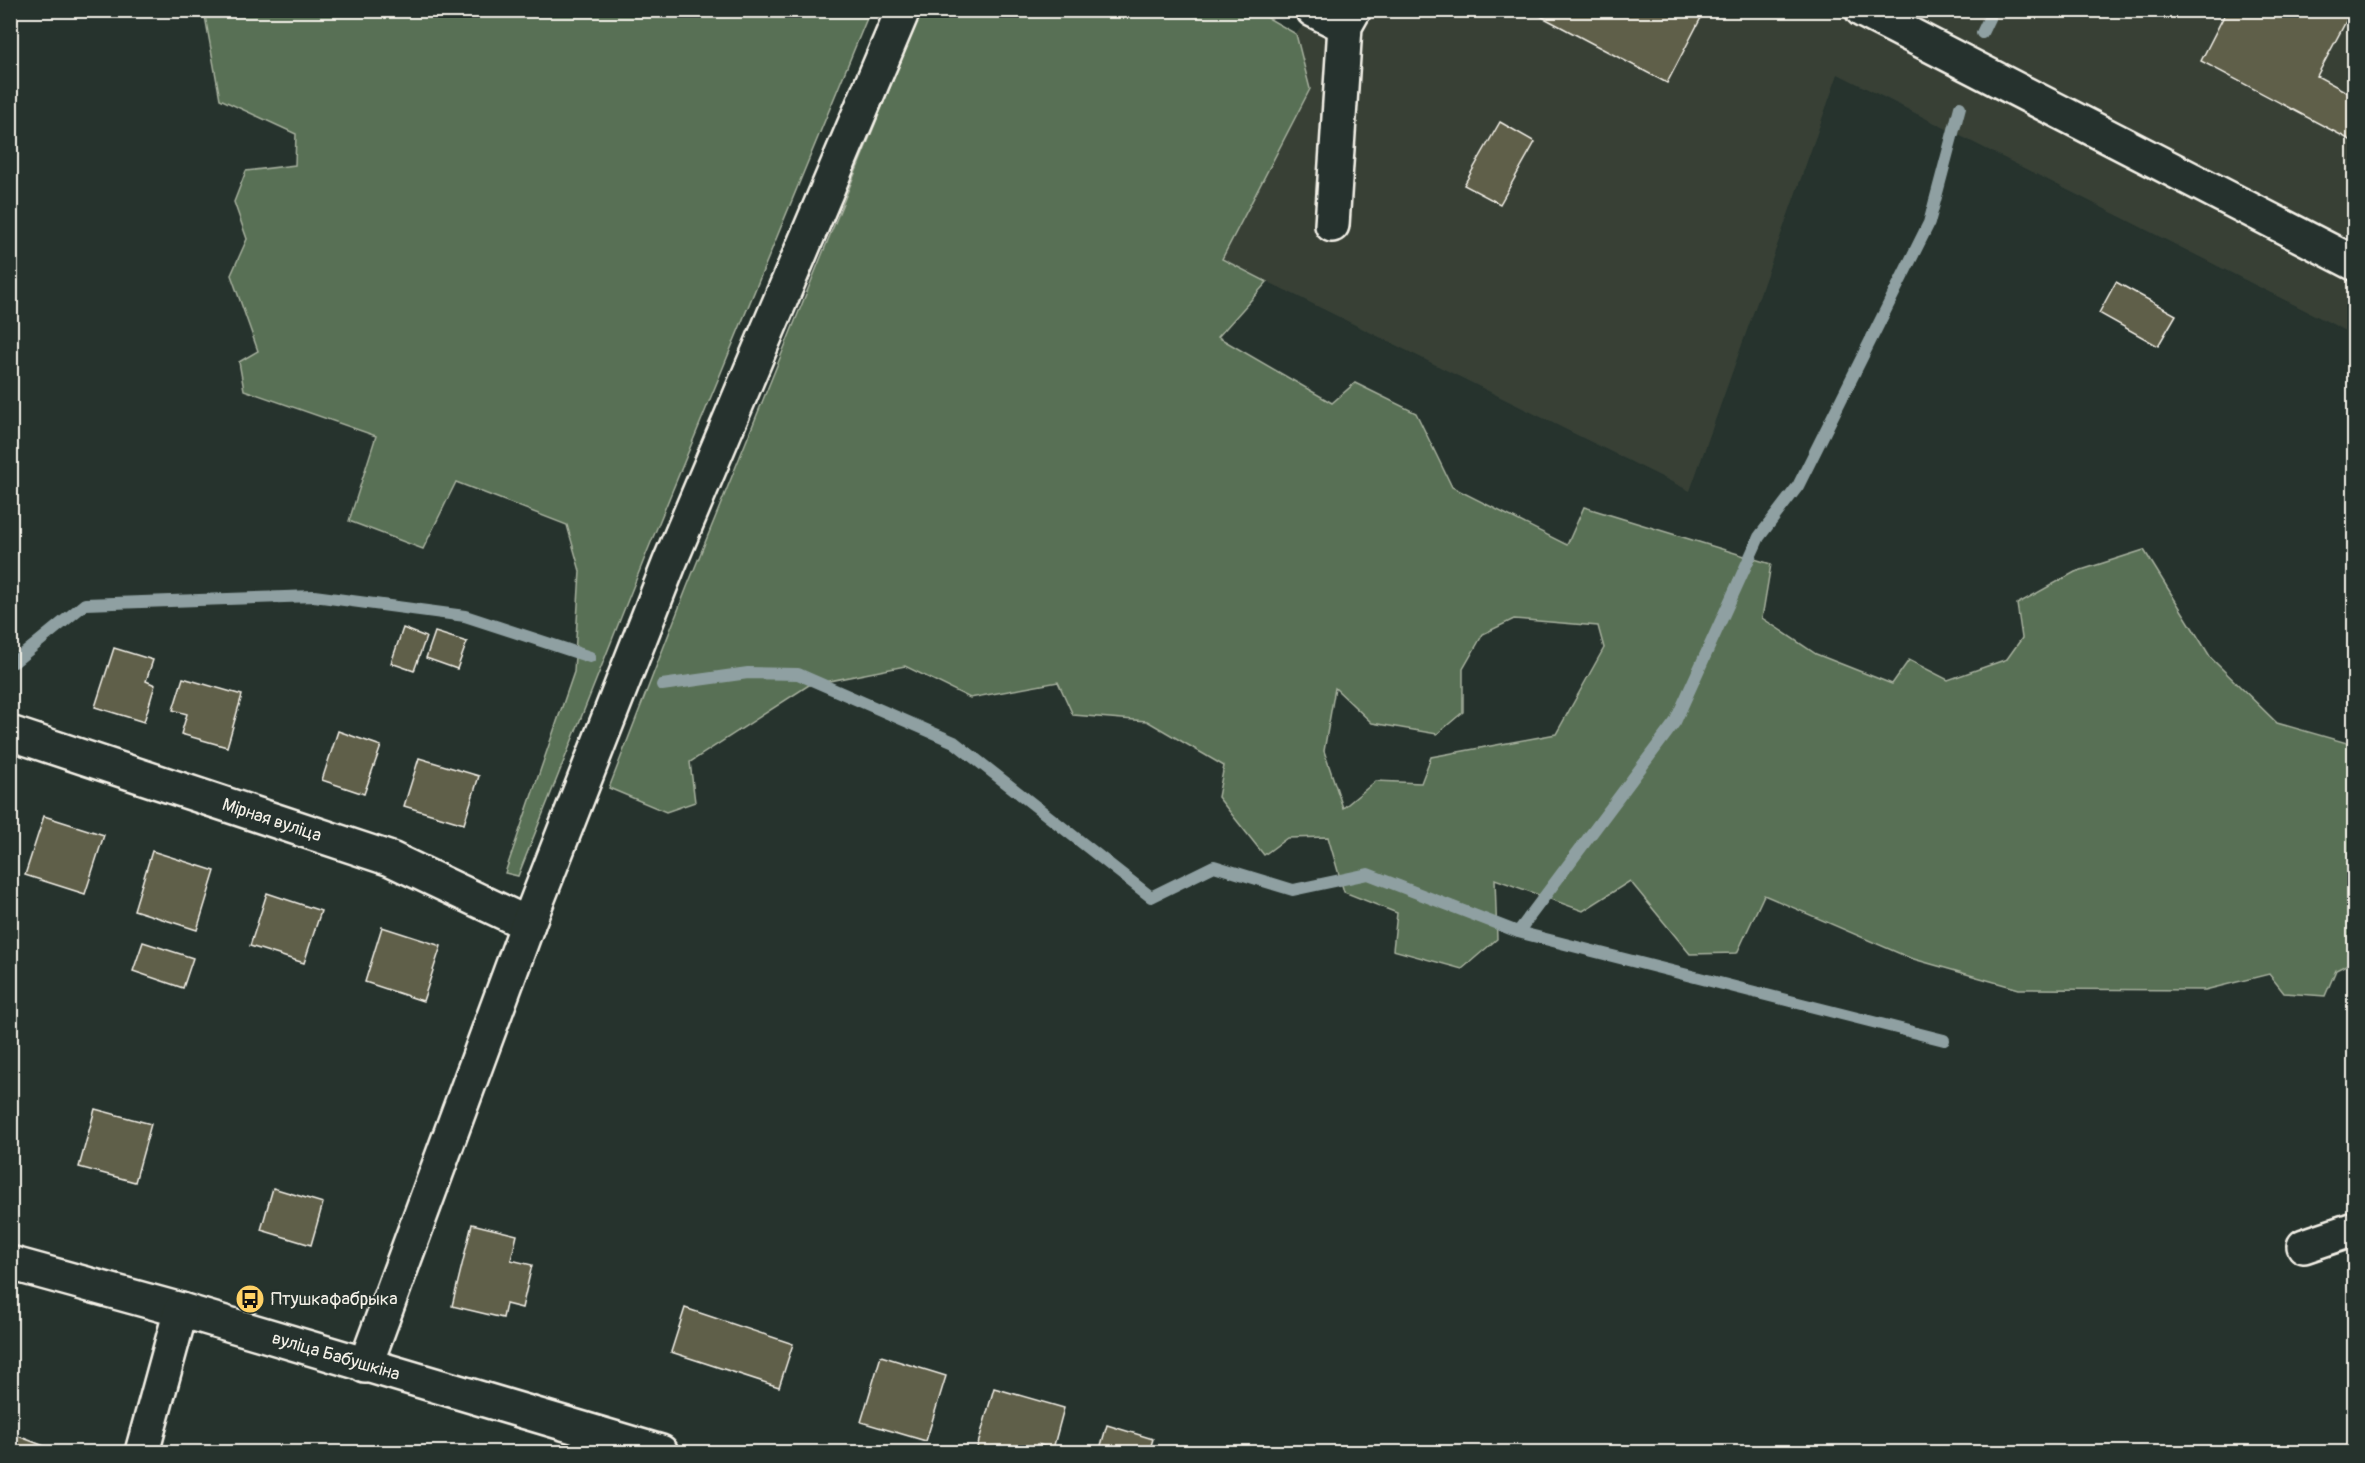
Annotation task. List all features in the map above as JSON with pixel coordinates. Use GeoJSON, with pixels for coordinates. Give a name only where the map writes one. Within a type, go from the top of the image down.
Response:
{"type":"FeatureCollection","features":[{"type":"Feature","properties":{"kind":"street"},"geometry":{"type":"LineString","coordinates":[[366,1366],[528,924],[669,564],[903,10]]}},
{"type":"Feature","properties":{"kind":"street"},"geometry":{"type":"LineString","coordinates":[[1313,10],[1349,18],[1332,225]]}},
{"type":"Feature","properties":{"kind":"street"},"geometry":{"type":"LineString","coordinates":[[1862,10],[2355,263]]}},
{"type":"Feature","properties":{"kind":"street","name":"Мірная вуліца"},"geometry":{"type":"LineString","coordinates":[[10,733],[391,859],[528,924]]}},
{"type":"Feature","properties":{"kind":"street"},"geometry":{"type":"LineString","coordinates":[[2304,1246],[2355,1229]]}},
{"type":"Feature","properties":{"kind":"street","name":"вуліца Бабушкіна"},"geometry":{"type":"LineString","coordinates":[[10,1263],[181,1310],[660,1452]]}},
{"type":"Feature","properties":{"kind":"street"},"geometry":{"type":"LineString","coordinates":[[142,1452],[181,1310]]}},
{"type":"Feature","properties":{"kind":"shaded area"},"geometry":{"type":"Polygon","coordinates":[[[1315,11],[2354,11],[2354,335],[1838,74],[1690,491],[1222,259],[1310,89],[1296,34],[1315,11]]]}},
{"type":"Feature","properties":{"kind":"green space"},"geometry":{"type":"Polygon","coordinates":[[[221,10],[870,11],[647,552],[518,876],[505,873],[574,672],[580,571],[567,525],[456,482],[423,549],[349,521],[376,436],[244,390],[239,362],[258,351],[231,275],[247,239],[234,202],[246,171],[295,165],[296,134],[220,99],[205,16],[221,10]]]}},
{"type":"Feature","properties":{"kind":"green space"},"geometry":{"type":"Polygon","coordinates":[[[921,11],[1256,11],[1296,34],[1310,89],[1222,259],[1267,282],[1218,337],[1332,403],[1355,383],[1416,413],[1452,487],[1567,545],[1584,507],[1771,564],[1762,618],[1816,654],[1892,684],[1909,660],[1948,680],[2007,659],[2022,638],[2017,604],[2075,572],[2144,550],[2211,658],[2277,723],[2354,745],[2354,961],[2336,970],[2325,996],[2284,993],[2269,974],[2205,990],[2019,989],[1910,958],[1764,895],[1737,953],[1690,954],[1630,881],[1583,911],[1495,879],[1497,939],[1462,969],[1393,950],[1397,913],[1344,892],[1328,837],[1287,838],[1264,855],[1218,797],[1224,766],[1147,721],[1073,715],[1058,682],[970,698],[905,666],[809,685],[690,762],[695,802],[666,812],[609,788],[687,587],[921,11]],[[1514,619],[1483,634],[1463,669],[1463,712],[1437,734],[1372,723],[1335,688],[1324,751],[1343,808],[1376,781],[1421,783],[1431,757],[1556,734],[1604,648],[1598,626],[1514,619]]]}},
{"type":"Feature","properties":{"kind":"building"},"geometry":{"type":"Polygon","coordinates":[[[1529,10],[1705,10],[1667,83],[1529,10]]]}},
{"type":"Feature","properties":{"kind":"building"},"geometry":{"type":"Polygon","coordinates":[[[2227,10],[2352,10],[2317,76],[2354,96],[2354,142],[2201,61],[2227,10]]]}},
{"type":"Feature","properties":{"kind":"building"},"geometry":{"type":"Polygon","coordinates":[[[1500,122],[1535,142],[1500,204],[1464,185],[1500,122]]]}},
{"type":"Feature","properties":{"kind":"building"},"geometry":{"type":"Polygon","coordinates":[[[2116,282],[2176,315],[2158,346],[2099,313],[2116,282]]]}},
{"type":"Feature","properties":{"kind":"building"},"geometry":{"type":"Polygon","coordinates":[[[403,628],[426,637],[414,671],[391,663],[403,628]]]}},
{"type":"Feature","properties":{"kind":"building"},"geometry":{"type":"Polygon","coordinates":[[[435,632],[467,642],[457,669],[426,658],[435,632]]]}},
{"type":"Feature","properties":{"kind":"building"},"geometry":{"type":"Polygon","coordinates":[[[114,648],[153,660],[146,681],[155,685],[144,722],[95,707],[114,648]]]}},
{"type":"Feature","properties":{"kind":"building"},"geometry":{"type":"Polygon","coordinates":[[[183,678],[242,695],[227,747],[181,734],[187,714],[173,710],[183,678]]]}},
{"type":"Feature","properties":{"kind":"building"},"geometry":{"type":"Polygon","coordinates":[[[338,731],[381,746],[364,794],[322,780],[338,731]]]}},
{"type":"Feature","properties":{"kind":"building"},"geometry":{"type":"Polygon","coordinates":[[[419,758],[479,776],[464,824],[404,806],[419,758]]]}},
{"type":"Feature","properties":{"kind":"building"},"geometry":{"type":"Polygon","coordinates":[[[44,816],[104,835],[85,894],[25,875],[44,816]]]}},
{"type":"Feature","properties":{"kind":"building"},"geometry":{"type":"Polygon","coordinates":[[[152,851],[215,871],[197,930],[134,910],[152,851]]]}},
{"type":"Feature","properties":{"kind":"building"},"geometry":{"type":"Polygon","coordinates":[[[267,893],[321,911],[304,963],[250,946],[267,893]]]}},
{"type":"Feature","properties":{"kind":"building"},"geometry":{"type":"Polygon","coordinates":[[[382,927],[441,946],[423,1001],[365,982],[382,927]]]}},
{"type":"Feature","properties":{"kind":"building"},"geometry":{"type":"Polygon","coordinates":[[[143,942],[193,958],[183,988],[133,971],[143,942]]]}},
{"type":"Feature","properties":{"kind":"building"},"geometry":{"type":"Polygon","coordinates":[[[95,1109],[151,1124],[135,1182],[79,1167],[95,1109]]]}},
{"type":"Feature","properties":{"kind":"building"},"geometry":{"type":"Polygon","coordinates":[[[273,1188],[323,1203],[311,1245],[261,1230],[273,1188]]]}},
{"type":"Feature","properties":{"kind":"building"},"geometry":{"type":"Polygon","coordinates":[[[472,1224],[517,1235],[511,1260],[532,1265],[522,1308],[506,1304],[503,1318],[452,1306],[472,1224]]]}},
{"type":"Feature","properties":{"kind":"building"},"geometry":{"type":"Polygon","coordinates":[[[685,1308],[793,1344],[779,1387],[671,1352],[685,1308]]]}},
{"type":"Feature","properties":{"kind":"building"},"geometry":{"type":"Polygon","coordinates":[[[881,1356],[946,1376],[926,1441],[861,1422],[881,1356]]]}},
{"type":"Feature","properties":{"kind":"building"},"geometry":{"type":"Polygon","coordinates":[[[994,1388],[1064,1408],[1053,1449],[1037,1444],[1034,1452],[976,1451],[994,1388]]]}},
{"type":"Feature","properties":{"kind":"building"},"geometry":{"type":"Polygon","coordinates":[[[1107,1425],[1153,1439],[1149,1452],[1099,1452],[1107,1425]]]}},
{"type":"Feature","properties":{"kind":"building"},"geometry":{"type":"Polygon","coordinates":[[[10,1433],[60,1452],[10,1452],[10,1433]]]}},
{"type":"Feature","properties":{"kind":"waterway"},"geometry":{"type":"LineString","coordinates":[[1982,33],[1993,10]]}},
{"type":"Feature","properties":{"kind":"waterway"},"geometry":{"type":"LineString","coordinates":[[1518,932],[1675,722],[1759,537],[1798,486],[1929,223],[1960,107]]}},
{"type":"Feature","properties":{"kind":"waterway"},"geometry":{"type":"LineString","coordinates":[[14,662],[85,604],[314,596],[465,616],[590,657]]}},
{"type":"Feature","properties":{"kind":"waterway"},"geometry":{"type":"LineString","coordinates":[[662,685],[748,673],[798,674],[954,742],[1151,897],[1214,866],[1293,890],[1368,874],[1518,932],[1944,1040]]}},
{"type":"Feature","properties":{"kind":"place","name":"Птушкафабрыка"},"geometry":{"type":"Point","coordinates":[250,1299]}}]}
